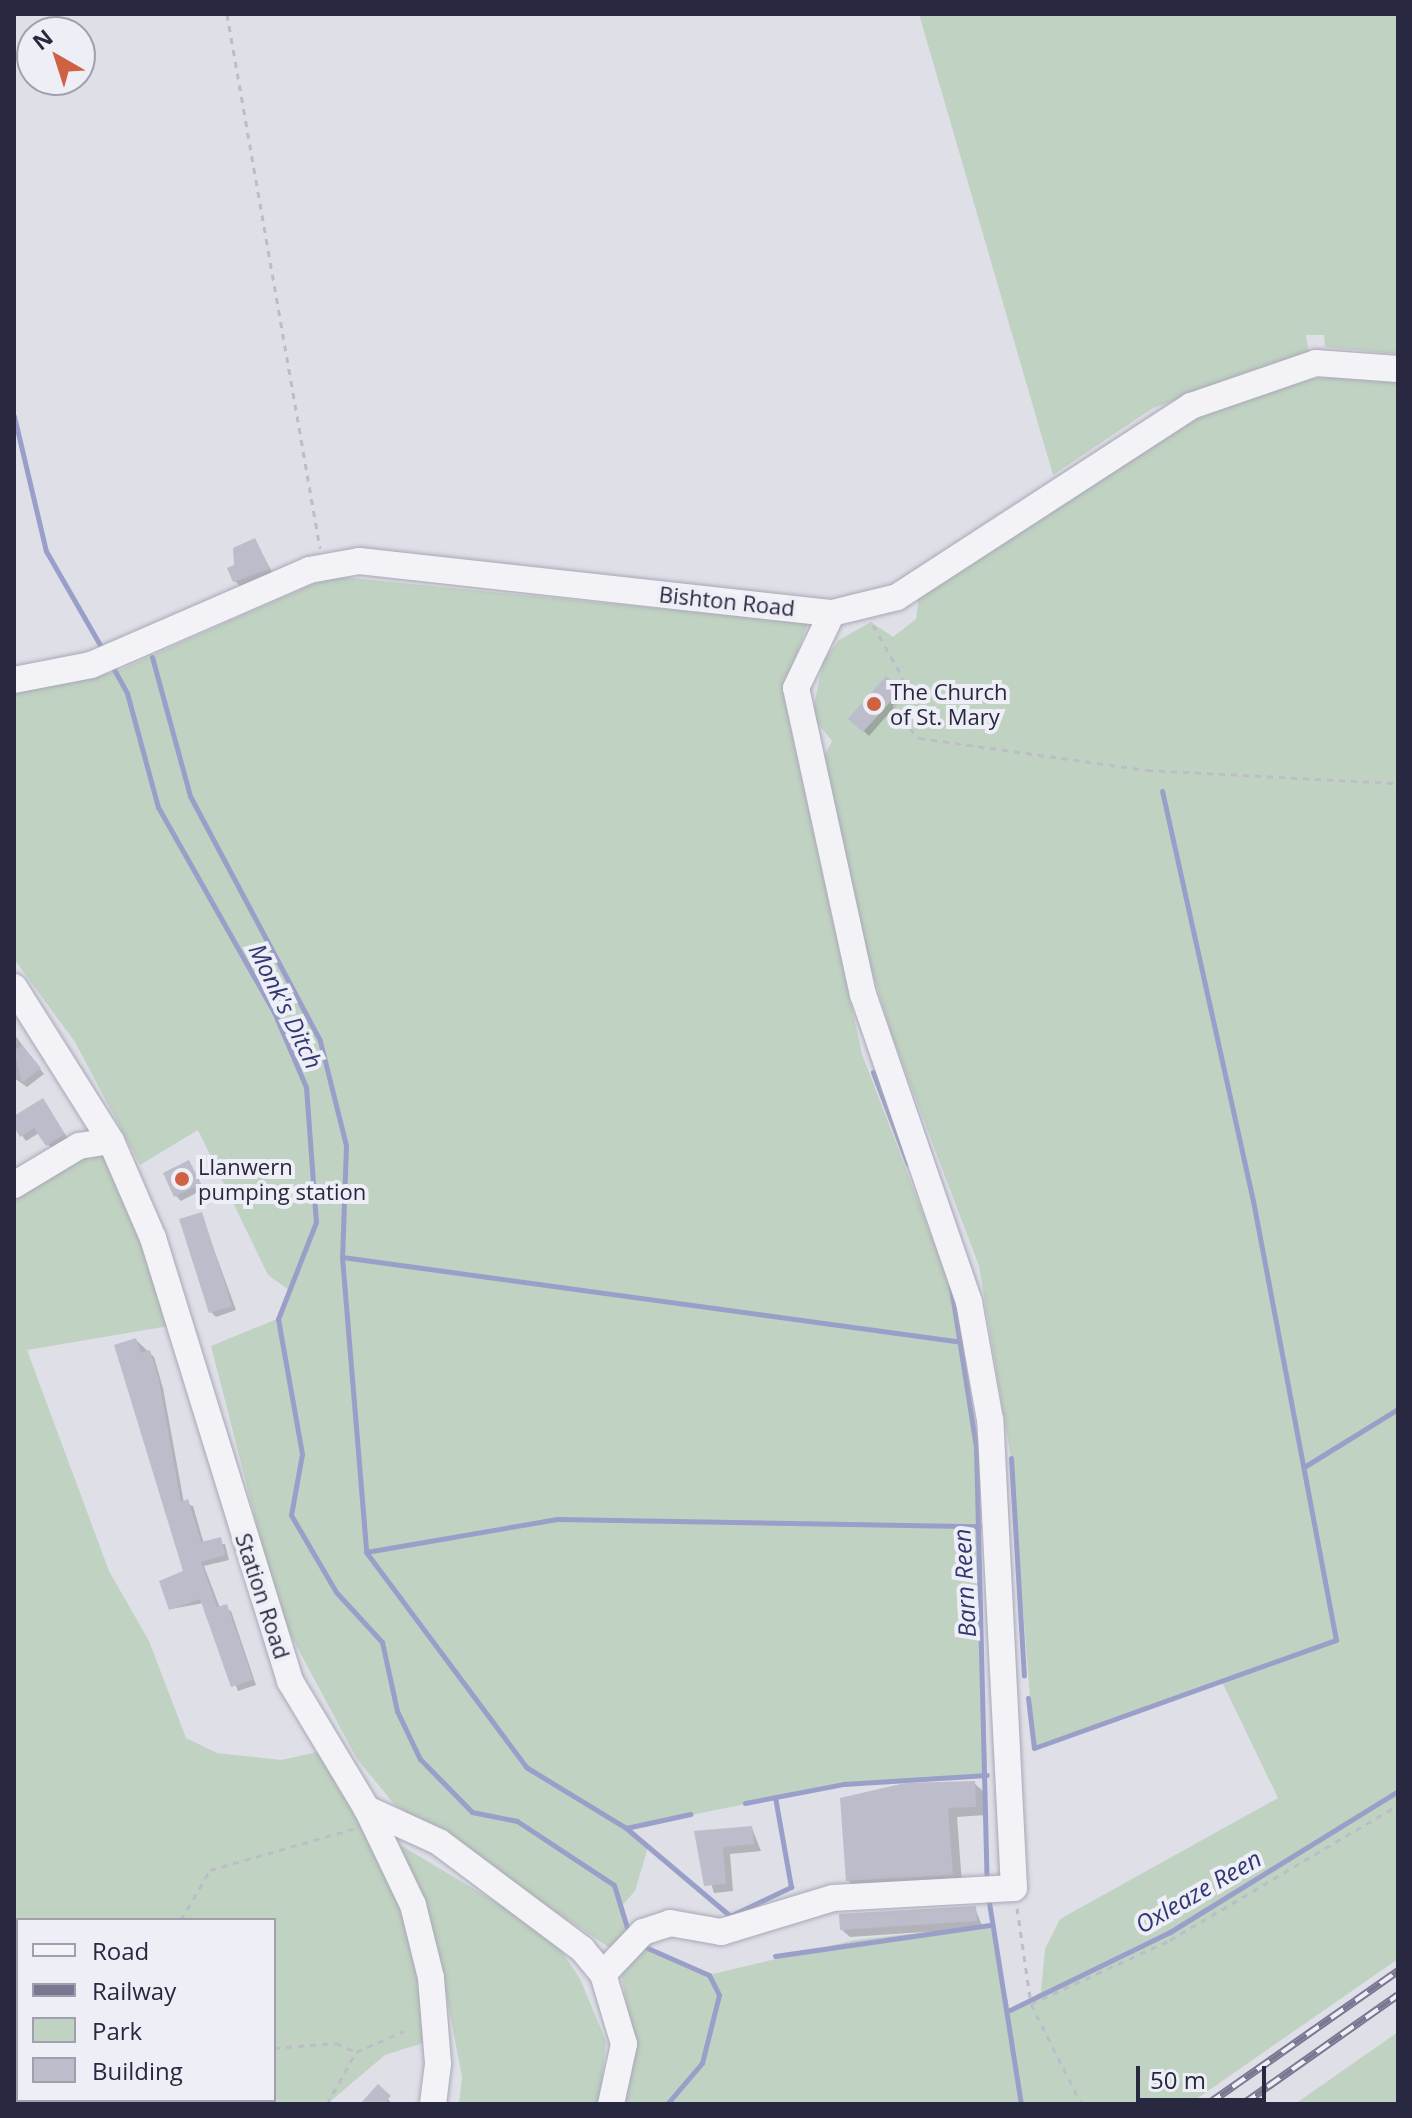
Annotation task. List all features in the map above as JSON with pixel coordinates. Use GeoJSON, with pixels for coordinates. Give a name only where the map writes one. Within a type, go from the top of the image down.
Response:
{"type":"FeatureCollection","features":[{"type":"Feature","properties":{"kind":"street","name":"Bishton Road"},"geometry":{"type":"LineString","coordinates":[[14,680],[91,665],[324,568],[409,564],[832,613],[897,597],[1191,406],[1316,363],[1398,369]]}},
{"type":"Feature","properties":{"kind":"street"},"geometry":{"type":"LineString","coordinates":[[603,1974],[635,1941],[670,1923],[739,1930],[833,1898],[996,1890],[990,1420],[969,1302],[863,995],[796,688],[832,613]]}},
{"type":"Feature","properties":{"kind":"street","name":"Station Road"},"geometry":{"type":"LineString","coordinates":[[14,987],[111,1141],[187,1330],[290,1681],[370,1816],[413,1905],[431,1978],[438,2064],[433,2104]]}},
{"type":"Feature","properties":{"kind":"street"},"geometry":{"type":"LineString","coordinates":[[14,1185],[79,1146],[111,1141]]}},
{"type":"Feature","properties":{"kind":"street"},"geometry":{"type":"LineString","coordinates":[[370,1816],[439,1842],[582,1949],[603,1974],[624,2044],[611,2104]]}},
{"type":"Feature","properties":{"kind":"path"},"geometry":{"type":"LineString","coordinates":[[227,14],[276,328],[324,568]]}},
{"type":"Feature","properties":{"kind":"path"},"geometry":{"type":"LineString","coordinates":[[872,603],[871,622],[903,678],[893,711],[919,738],[1147,770],[1398,783]]}},
{"type":"Feature","properties":{"kind":"path"},"geometry":{"type":"LineString","coordinates":[[1031,2004],[1170,1940],[1398,1805]]}},
{"type":"Feature","properties":{"kind":"path"},"geometry":{"type":"LineString","coordinates":[[182,1918],[210,1870],[370,1816]]}},
{"type":"Feature","properties":{"kind":"path"},"geometry":{"type":"LineString","coordinates":[[996,1890],[1029,1989],[1031,2004],[1081,2103]]}},
{"type":"Feature","properties":{"kind":"path"},"geometry":{"type":"LineString","coordinates":[[327,2104],[356,2052],[404,2031]]}},
{"type":"Feature","properties":{"kind":"path"},"geometry":{"type":"LineString","coordinates":[[276,2048],[336,2043],[356,2052]]}},
{"type":"Feature","properties":{"kind":"green space"},"geometry":{"type":"Polygon","coordinates":[[[919,14],[1398,14],[1398,354],[1325,347],[1324,335],[1306,335],[1309,354],[1153,408],[1053,475],[919,14]]]}},
{"type":"Feature","properties":{"kind":"green space"},"geometry":{"type":"Polygon","coordinates":[[[1342,376],[1398,379],[1398,1959],[1189,2104],[622,2104],[631,2028],[620,1968],[639,1944],[709,1975],[855,1940],[990,1925],[1010,2010],[1041,1992],[1045,1949],[1060,1919],[1278,1798],[1222,1682],[1034,1748],[1011,1458],[979,1266],[892,1036],[847,889],[824,757],[832,741],[812,716],[823,661],[839,640],[871,622],[893,637],[916,619],[919,596],[1181,421],[1288,381],[1342,376]]]}},
{"type":"Feature","properties":{"kind":"green space"},"geometry":{"type":"Polygon","coordinates":[[[331,576],[808,623],[783,693],[862,1054],[950,1285],[962,1342],[976,1446],[987,1775],[844,1784],[627,1828],[648,1847],[635,1891],[620,1908],[627,1933],[610,1948],[395,1805],[357,1759],[280,1615],[211,1346],[277,1319],[289,1290],[268,1275],[198,1130],[140,1165],[75,1042],[14,959],[14,693],[115,672],[331,576]]]}},
{"type":"Feature","properties":{"kind":"green space"},"geometry":{"type":"Polygon","coordinates":[[[101,1125],[175,1325],[27,1350],[109,1571],[149,1641],[186,1738],[217,1753],[281,1760],[322,1751],[406,1917],[424,1974],[426,2042],[385,2055],[327,2104],[14,2104],[14,1174],[101,1125]]]}},
{"type":"Feature","properties":{"kind":"green space"},"geometry":{"type":"Polygon","coordinates":[[[397,1843],[551,1935],[580,1979],[606,2041],[600,2104],[459,2104],[462,2077],[437,1946],[397,1843]]]}},
{"type":"Feature","properties":{"kind":"green space"},"geometry":{"type":"Polygon","coordinates":[[[1398,2032],[1398,2104],[1295,2104],[1398,2032]]]}},
{"type":"Feature","properties":{"kind":"building"},"geometry":{"type":"Polygon","coordinates":[[[255,538],[270,569],[233,582],[227,568],[234,565],[233,548],[255,538]]]}},
{"type":"Feature","properties":{"kind":"building","name":"The Church of St. Mary"},"geometry":{"type":"Polygon","coordinates":[[[886,676],[901,690],[863,732],[848,719],[886,676]]]}},
{"type":"Feature","properties":{"kind":"building"},"geometry":{"type":"Polygon","coordinates":[[[22,1045],[41,1068],[22,1083],[14,1051],[22,1045]]]}},
{"type":"Feature","properties":{"kind":"building"},"geometry":{"type":"Polygon","coordinates":[[[43,1098],[65,1134],[46,1146],[34,1128],[20,1137],[14,1127],[14,1116],[43,1098]]]}},
{"type":"Feature","properties":{"kind":"building","name":"Llanwern pumping station"},"geometry":{"type":"Polygon","coordinates":[[[189,1160],[201,1184],[174,1197],[163,1173],[189,1160]]]}},
{"type":"Feature","properties":{"kind":"building"},"geometry":{"type":"Polygon","coordinates":[[[202,1212],[232,1306],[209,1313],[179,1219],[202,1212]]]}},
{"type":"Feature","properties":{"kind":"building"},"geometry":{"type":"Polygon","coordinates":[[[136,1338],[141,1353],[150,1350],[159,1381],[181,1502],[188,1499],[201,1542],[221,1537],[225,1555],[201,1562],[217,1607],[227,1604],[253,1680],[231,1687],[200,1599],[169,1610],[159,1581],[183,1571],[114,1345],[136,1338]]]}},
{"type":"Feature","properties":{"kind":"building"},"geometry":{"type":"Polygon","coordinates":[[[975,1781],[976,1807],[948,1808],[953,1875],[846,1881],[840,1798],[905,1783],[975,1781]]]}},
{"type":"Feature","properties":{"kind":"building"},"geometry":{"type":"Polygon","coordinates":[[[752,1826],[754,1844],[723,1847],[726,1884],[704,1886],[694,1831],[752,1826]]]}},
{"type":"Feature","properties":{"kind":"building"},"geometry":{"type":"Polygon","coordinates":[[[976,1906],[977,1921],[840,1930],[839,1914],[976,1906]]]}},
{"type":"Feature","properties":{"kind":"building"},"geometry":{"type":"Polygon","coordinates":[[[378,2084],[391,2096],[384,2104],[360,2104],[378,2084]]]}},
{"type":"Feature","properties":{"kind":"waterway","name":"Monk's Ditch"},"geometry":{"type":"LineString","coordinates":[[14,416],[46,551],[104,652]]}},
{"type":"Feature","properties":{"kind":"waterway"},"geometry":{"type":"LineString","coordinates":[[152,657],[190,796],[320,1041],[346,1145],[342,1257],[366,1552],[526,1767],[626,1828],[730,1916],[791,1887],[775,1797]]}},
{"type":"Feature","properties":{"kind":"waterway","name":"Monk's Ditch"},"geometry":{"type":"LineString","coordinates":[[111,664],[127,693],[158,807],[274,1012],[306,1087],[316,1222],[278,1319],[302,1454],[291,1515],[336,1592],[382,1642],[397,1711],[420,1759],[472,1812],[517,1821],[614,1885],[629,1934]]}},
{"type":"Feature","properties":{"kind":"waterway"},"geometry":{"type":"LineString","coordinates":[[1028,1698],[1034,1748],[1336,1640],[1253,1201],[1162,791]]}},
{"type":"Feature","properties":{"kind":"waterway","name":"Barn Reen"},"geometry":{"type":"LineString","coordinates":[[873,1072],[908,1164]]}},
{"type":"Feature","properties":{"kind":"waterway"},"geometry":{"type":"LineString","coordinates":[[342,1257],[962,1342]]}},
{"type":"Feature","properties":{"kind":"waterway","name":"Barn Reen"},"geometry":{"type":"LineString","coordinates":[[951,1287],[976,1446],[987,1882]]}},
{"type":"Feature","properties":{"kind":"waterway"},"geometry":{"type":"LineString","coordinates":[[1304,1467],[1398,1409]]}},
{"type":"Feature","properties":{"kind":"waterway"},"geometry":{"type":"LineString","coordinates":[[1011,1458],[1024,1676]]}},
{"type":"Feature","properties":{"kind":"waterway"},"geometry":{"type":"LineString","coordinates":[[366,1552],[557,1519],[979,1526]]}},
{"type":"Feature","properties":{"kind":"waterway"},"geometry":{"type":"LineString","coordinates":[[745,1803],[844,1784],[987,1775]]}},
{"type":"Feature","properties":{"kind":"waterway","name":"Oxleaze Reen"},"geometry":{"type":"LineString","coordinates":[[1010,2010],[1170,1932],[1398,1791]]}},
{"type":"Feature","properties":{"kind":"waterway"},"geometry":{"type":"LineString","coordinates":[[626,1828],[690,1814]]}},
{"type":"Feature","properties":{"kind":"waterway","name":"Barn Reen"},"geometry":{"type":"LineString","coordinates":[[988,1896],[1021,2104]]}},
{"type":"Feature","properties":{"kind":"waterway"},"geometry":{"type":"LineString","coordinates":[[775,1956],[990,1925]]}},
{"type":"Feature","properties":{"kind":"waterway","name":"Monk's Ditch"},"geometry":{"type":"LineString","coordinates":[[643,1946],[709,1975],[719,1995],[702,2063],[667,2104]]}},
{"type":"Feature","properties":{"kind":"railway"},"geometry":{"type":"LineString","coordinates":[[1208,2104],[1398,1971]]}},
{"type":"Feature","properties":{"kind":"railway"},"geometry":{"type":"LineString","coordinates":[[1243,2104],[1398,1995]]}},
{"type":"Feature","properties":{"kind":"place","name":"The Church of St. Mary"},"geometry":{"type":"Point","coordinates":[874,704]}},
{"type":"Feature","properties":{"kind":"place","name":"Llanwern pumping station"},"geometry":{"type":"Point","coordinates":[182,1179]}}]}
